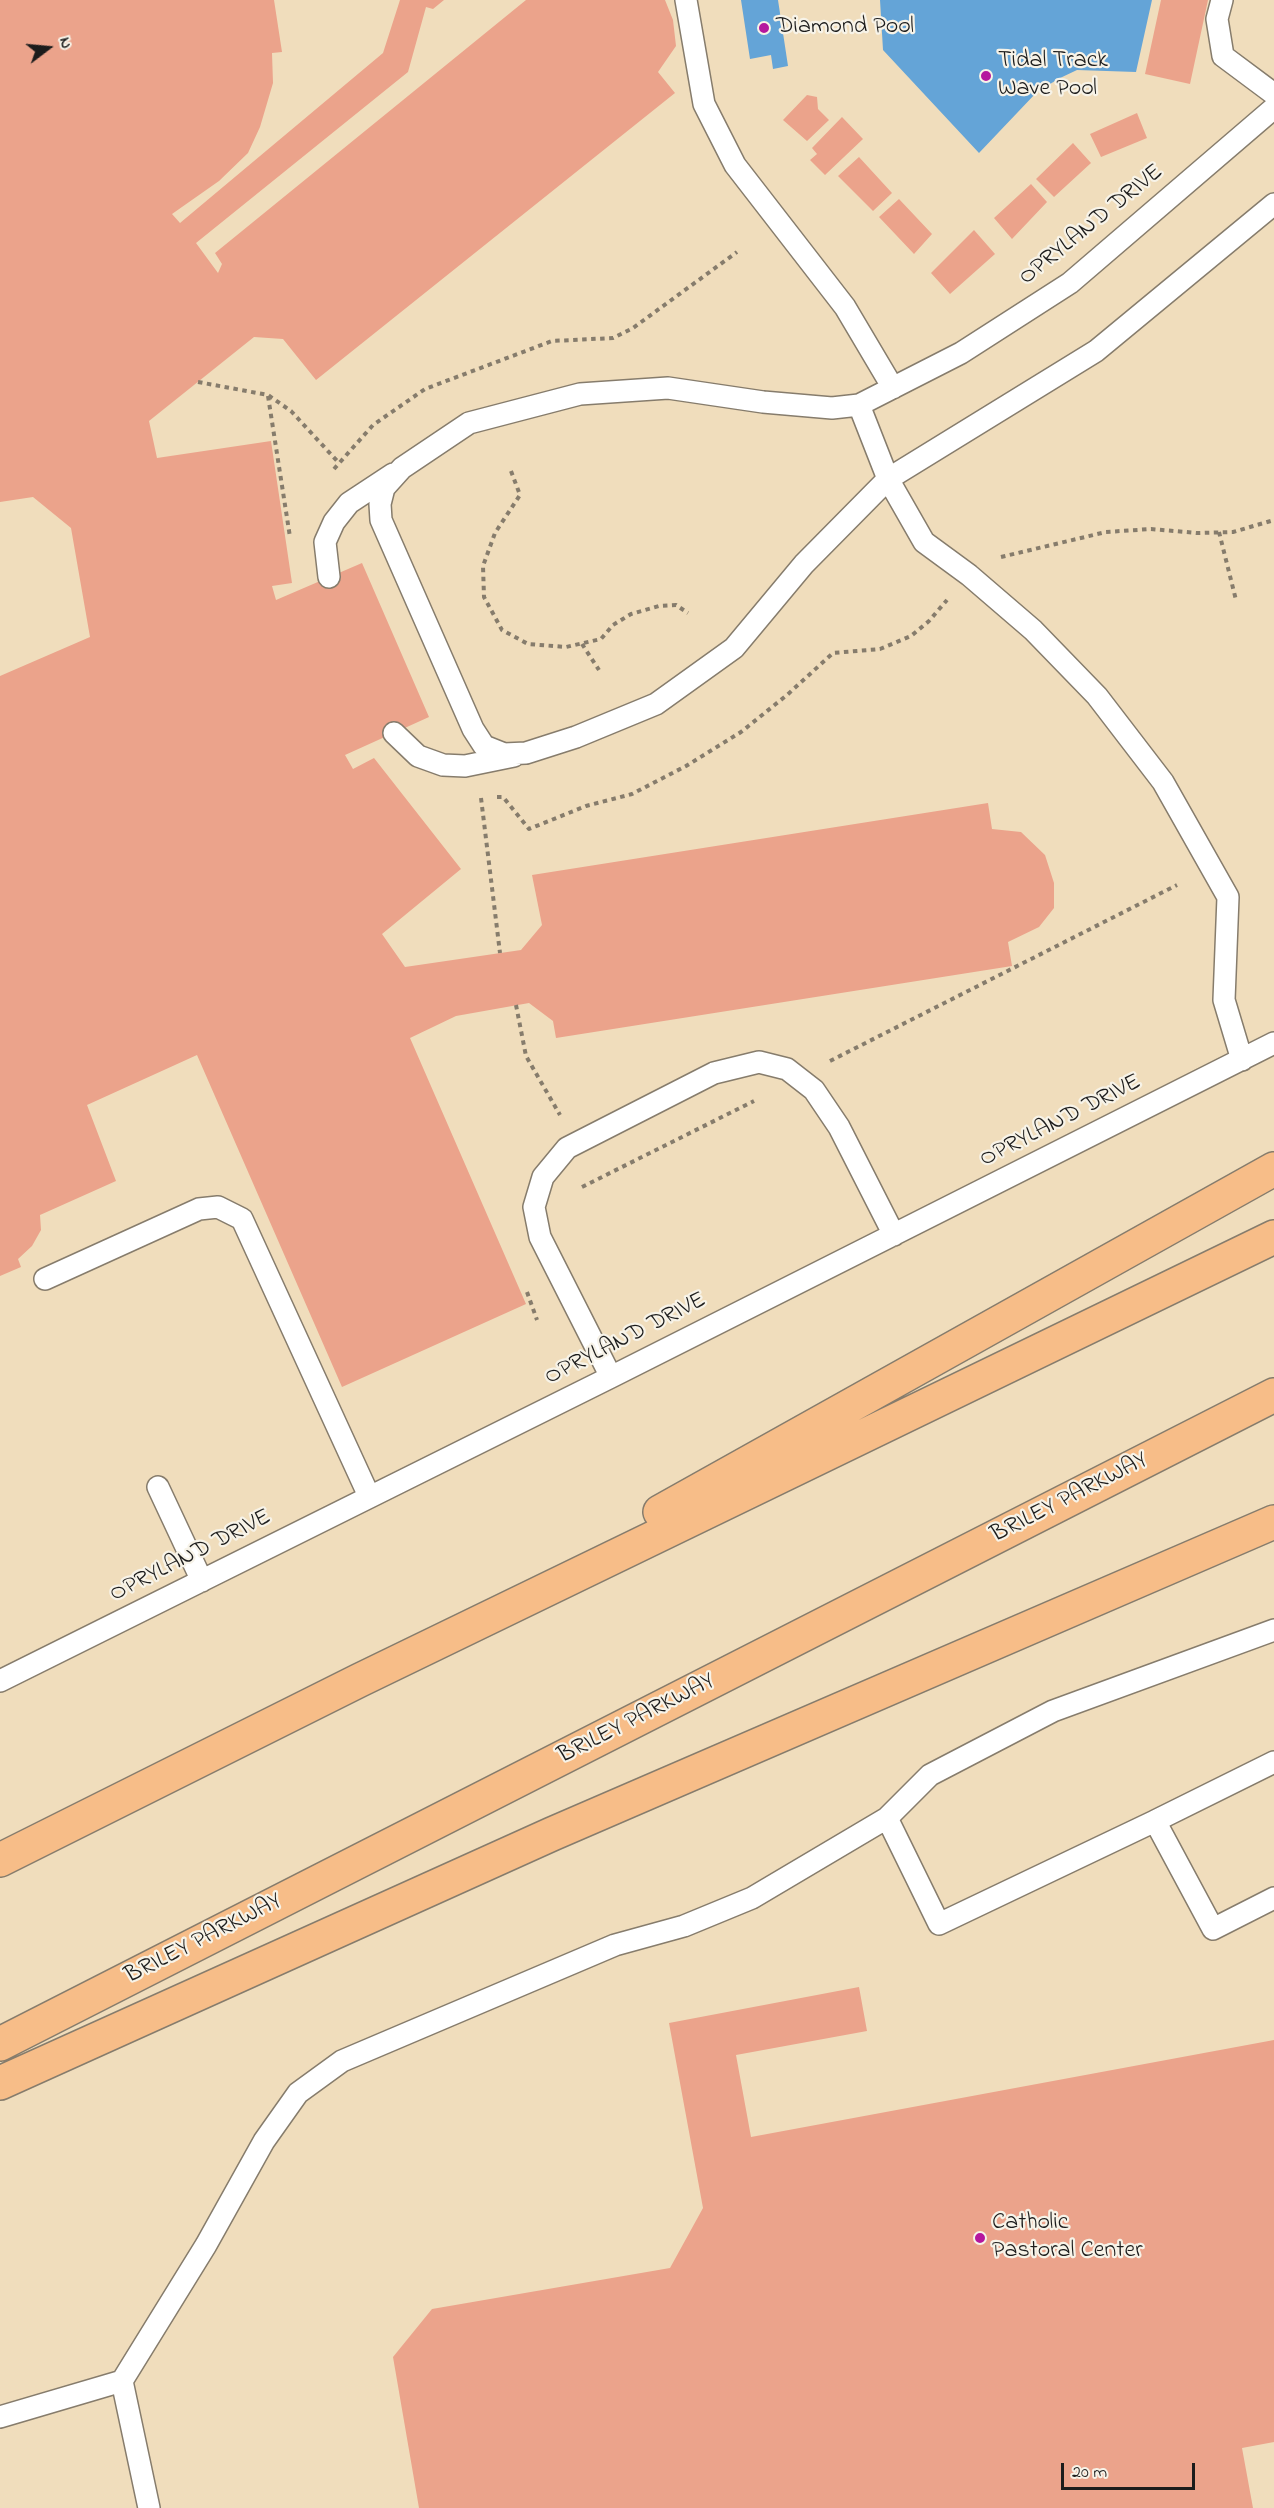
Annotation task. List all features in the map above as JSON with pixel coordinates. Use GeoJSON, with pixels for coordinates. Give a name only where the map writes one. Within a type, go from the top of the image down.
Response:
{"type":"FeatureCollection","features":[{"type":"Feature","properties":{"kind":"highway"},"geometry":{"type":"LineString","coordinates":[[360,1680],[1274,1169]]}},
{"type":"Feature","properties":{"kind":"highway"},"geometry":{"type":"LineString","coordinates":[[0,1860],[360,1680],[1274,1237]]}},
{"type":"Feature","properties":{"kind":"highway","name":"BRILEY PARKWAY"},"geometry":{"type":"LineString","coordinates":[[0,2044],[1274,1395]]}},
{"type":"Feature","properties":{"kind":"highway"},"geometry":{"type":"LineString","coordinates":[[0,2083],[563,1830],[1274,1522]]}},
{"type":"Feature","properties":{"kind":"lane"},"geometry":{"type":"LineString","coordinates":[[686,0],[704,104],[735,165],[845,307],[892,388]]}},
{"type":"Feature","properties":{"kind":"lane"},"geometry":{"type":"LineString","coordinates":[[1222,0],[1217,19],[1223,56],[1274,94]]}},
{"type":"Feature","properties":{"kind":"lane","name":"OPRYLAND DRIVE"},"geometry":{"type":"LineString","coordinates":[[329,577],[325,542],[334,522],[349,503],[469,423],[580,394],[668,388],[764,402],[832,408],[859,405],[961,353],[1070,284],[1274,108]]}},
{"type":"Feature","properties":{"kind":"lane"},"geometry":{"type":"LineString","coordinates":[[394,733],[418,756],[443,765],[465,766],[526,753],[576,737],[656,704],[734,648],[804,564],[888,479],[1096,351],[1274,204]]}},
{"type":"Feature","properties":{"kind":"lane"},"geometry":{"type":"LineString","coordinates":[[859,405],[888,479],[924,542],[969,575],[1034,630],[1097,696],[1164,782],[1228,897],[1224,1000],[1242,1060]]}},
{"type":"Feature","properties":{"kind":"lane"},"geometry":{"type":"LineString","coordinates":[[402,468],[384,488],[380,504],[381,520],[473,729],[484,746],[504,754],[526,753]]}},
{"type":"Feature","properties":{"kind":"lane","name":"OPRYLAND DRIVE"},"geometry":{"type":"LineString","coordinates":[[0,1681],[1274,1043]]}},
{"type":"Feature","properties":{"kind":"lane"},"geometry":{"type":"LineString","coordinates":[[611,1377],[540,1237],[534,1207],[543,1177],[567,1148],[714,1073],[759,1062],[788,1069],[814,1090],[839,1127],[894,1234]]}},
{"type":"Feature","properties":{"kind":"lane"},"geometry":{"type":"LineString","coordinates":[[45,1279],[199,1209],[218,1207],[242,1219],[369,1496]]}},
{"type":"Feature","properties":{"kind":"lane"},"geometry":{"type":"LineString","coordinates":[[158,1487],[202,1581]]}},
{"type":"Feature","properties":{"kind":"lane"},"geometry":{"type":"LineString","coordinates":[[0,2417],[122,2381],[206,2245],[264,2141],[298,2094],[342,2061],[615,1945],[684,1926],[752,1898],[887,1818],[930,1775],[1053,1711],[1274,1630]]}},
{"type":"Feature","properties":{"kind":"lane"},"geometry":{"type":"LineString","coordinates":[[887,1818],[939,1924],[1274,1762]]}},
{"type":"Feature","properties":{"kind":"lane"},"geometry":{"type":"LineString","coordinates":[[1155,1821],[1213,1929],[1274,1898]]}},
{"type":"Feature","properties":{"kind":"lane"},"geometry":{"type":"LineString","coordinates":[[122,2381],[150,2508]]}},
{"type":"Feature","properties":{"kind":"path"},"geometry":{"type":"LineString","coordinates":[[198,382],[268,395],[291,411],[339,463],[373,425],[424,389],[552,341],[613,338],[633,328],[737,252]]}},
{"type":"Feature","properties":{"kind":"path"},"geometry":{"type":"LineString","coordinates":[[268,395],[291,547]]}},
{"type":"Feature","properties":{"kind":"path"},"geometry":{"type":"LineString","coordinates":[[511,471],[520,495],[495,532],[483,566],[484,597],[502,630],[528,644],[566,647],[601,639],[613,625],[632,614],[658,606],[676,605],[688,613]]}},
{"type":"Feature","properties":{"kind":"path"},"geometry":{"type":"LineString","coordinates":[[470,797],[503,797],[529,829],[586,806],[632,794],[686,766],[741,732],[787,695],[833,653],[880,649],[910,636],[929,621],[969,575],[988,560],[1106,532],[1151,529],[1233,532],[1274,520]]}},
{"type":"Feature","properties":{"kind":"path"},"geometry":{"type":"LineString","coordinates":[[1219,532],[1236,600]]}},
{"type":"Feature","properties":{"kind":"path"},"geometry":{"type":"LineString","coordinates":[[582,644],[599,670]]}},
{"type":"Feature","properties":{"kind":"path"},"geometry":{"type":"LineString","coordinates":[[481,798],[500,953]]}},
{"type":"Feature","properties":{"kind":"path"},"geometry":{"type":"LineString","coordinates":[[516,1005],[526,1056],[563,1120]]}},
{"type":"Feature","properties":{"kind":"path"},"geometry":{"type":"LineString","coordinates":[[582,1187],[758,1099]]}},
{"type":"Feature","properties":{"kind":"water","name":"Diamond Pool"},"geometry":{"type":"Polygon","coordinates":[[[741,0],[778,0],[788,66],[773,69],[771,55],[750,59],[741,0]]]}},
{"type":"Feature","properties":{"kind":"water","name":"Tidal Track Wave Pool"},"geometry":{"type":"Polygon","coordinates":[[[880,0],[1152,0],[1136,72],[1077,70],[1058,79],[1036,93],[979,153],[883,50],[880,0]]]}},
{"type":"Feature","properties":{"kind":"building"},"geometry":{"type":"Polygon","coordinates":[[[0,0],[274,0],[282,52],[272,53],[273,83],[260,127],[248,153],[219,181],[172,214],[180,223],[383,53],[400,0],[444,0],[433,9],[426,7],[408,72],[196,243],[218,273],[222,264],[215,253],[526,0],[665,0],[673,20],[676,46],[658,72],[675,93],[316,380],[283,339],[254,337],[149,421],[157,458],[271,441],[292,583],[272,586],[276,600],[362,563],[429,717],[345,755],[353,769],[374,758],[461,869],[382,934],[405,967],[521,950],[542,925],[532,875],[988,803],[992,829],[1021,832],[1045,855],[1054,883],[1054,908],[1039,927],[1008,942],[1012,966],[556,1038],[553,1021],[529,1003],[456,1016],[410,1038],[526,1304],[342,1387],[197,1055],[87,1105],[116,1181],[40,1215],[41,1230],[32,1246],[18,1259],[21,1267],[0,1276],[0,676],[90,637],[71,528],[33,497],[0,502],[0,0]]]}},
{"type":"Feature","properties":{"kind":"building"},"geometry":{"type":"Polygon","coordinates":[[[1161,0],[1208,0],[1190,84],[1145,74],[1161,0]]]}},
{"type":"Feature","properties":{"kind":"building"},"geometry":{"type":"Polygon","coordinates":[[[807,95],[817,97],[818,109],[829,120],[807,141],[783,120],[807,95]]]}},
{"type":"Feature","properties":{"kind":"building"},"geometry":{"type":"Polygon","coordinates":[[[1137,113],[1147,138],[1101,157],[1090,134],[1137,113]]]}},
{"type":"Feature","properties":{"kind":"building"},"geometry":{"type":"Polygon","coordinates":[[[842,117],[863,139],[825,175],[810,160],[817,154],[812,148],[842,117]]]}},
{"type":"Feature","properties":{"kind":"building"},"geometry":{"type":"Polygon","coordinates":[[[1073,143],[1091,163],[1054,197],[1036,179],[1073,143]]]}},
{"type":"Feature","properties":{"kind":"building"},"geometry":{"type":"Polygon","coordinates":[[[859,157],[892,193],[873,211],[838,176],[859,157]]]}},
{"type":"Feature","properties":{"kind":"building"},"geometry":{"type":"Polygon","coordinates":[[[1031,184],[1047,202],[1012,239],[994,218],[1031,184]]]}},
{"type":"Feature","properties":{"kind":"building"},"geometry":{"type":"Polygon","coordinates":[[[899,199],[932,234],[914,254],[879,217],[899,199]]]}},
{"type":"Feature","properties":{"kind":"building"},"geometry":{"type":"Polygon","coordinates":[[[974,230],[995,254],[950,294],[931,273],[974,230]]]}},
{"type":"Feature","properties":{"kind":"building","name":"Catholic Pastoral Center"},"geometry":{"type":"Polygon","coordinates":[[[859,1987],[867,2031],[736,2055],[751,2137],[1274,2040],[1274,2442],[1242,2448],[1253,2508],[419,2508],[393,2357],[432,2309],[670,2268],[703,2208],[669,2023],[859,1987]]]}},
{"type":"Feature","properties":{"kind":"place","name":"Diamond Pool"},"geometry":{"type":"Point","coordinates":[764,28]}},
{"type":"Feature","properties":{"kind":"place","name":"Tidal Track Wave Pool"},"geometry":{"type":"Point","coordinates":[986,76]}},
{"type":"Feature","properties":{"kind":"place","name":"Catholic Pastoral Center"},"geometry":{"type":"Point","coordinates":[980,2238]}}]}
